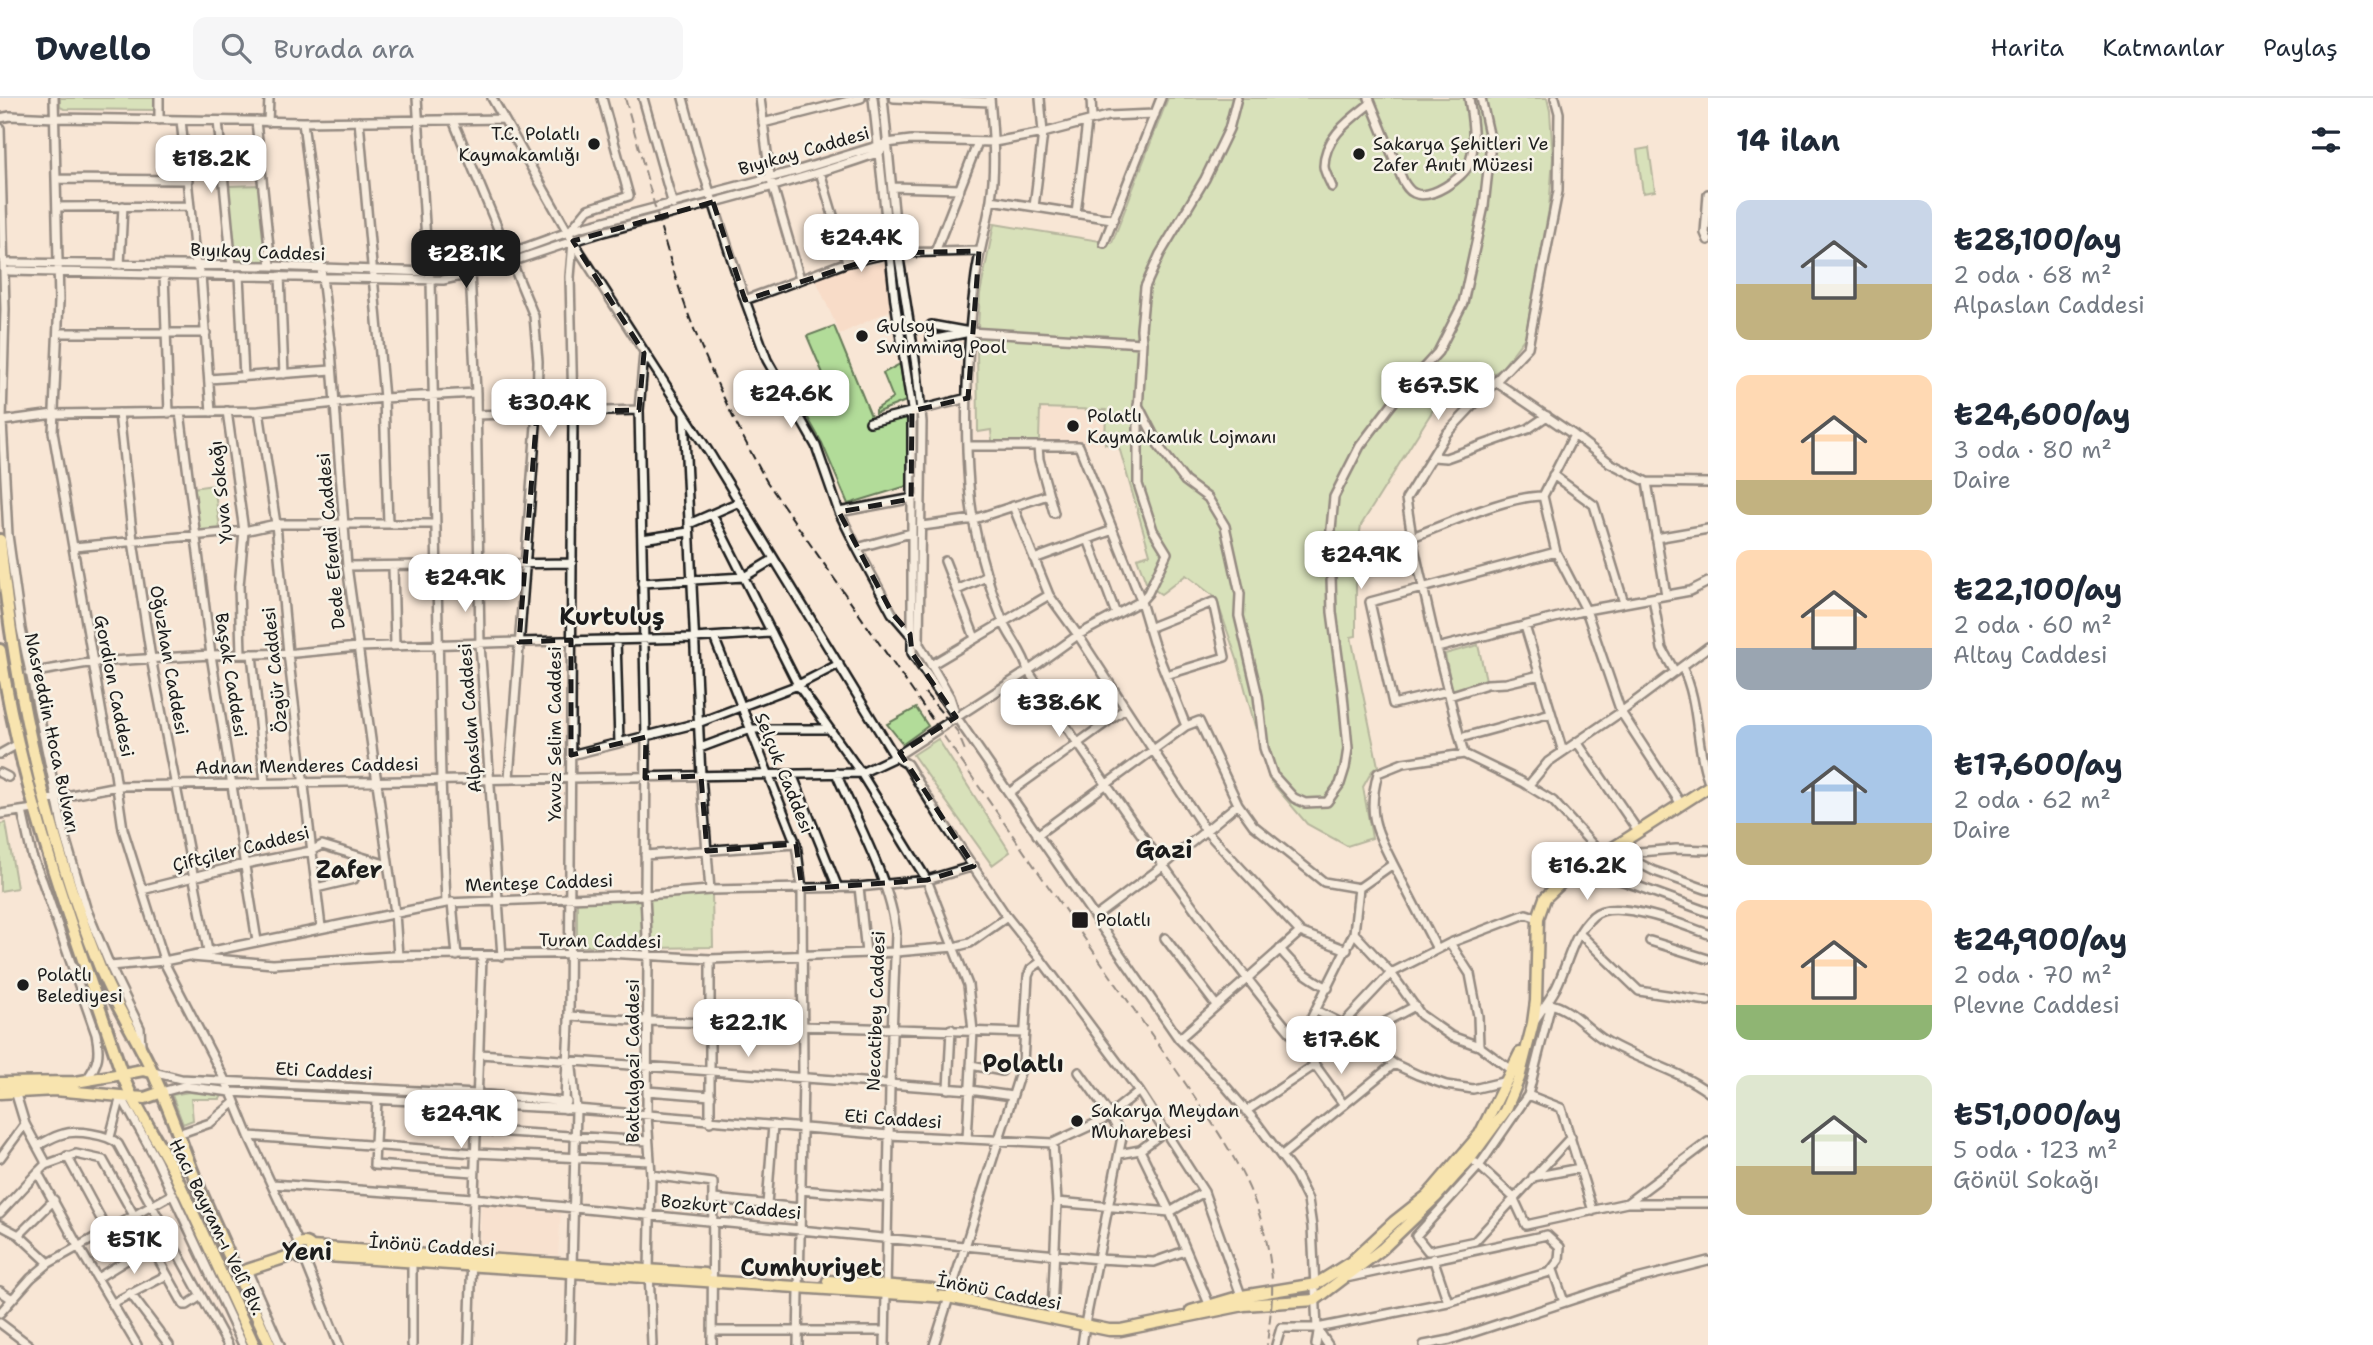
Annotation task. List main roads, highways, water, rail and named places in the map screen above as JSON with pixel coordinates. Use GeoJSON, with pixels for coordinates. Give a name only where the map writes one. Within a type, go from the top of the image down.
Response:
{"type":"FeatureCollection","features":[{"type":"Feature","properties":{"kind":"highway","name":"Nasreddin Hoca Bulvarı"},"geometry":{"type":"LineString","coordinates":[[0,540],[16,657],[70,883],[110,992],[155,1077]]}},
{"type":"Feature","properties":{"kind":"highway","name":"Nasreddin Hoca Bulvarı"},"geometry":{"type":"LineString","coordinates":[[0,650],[18,744],[66,930],[122,1074],[126,1094]]}},
{"type":"Feature","properties":{"kind":"highway"},"geometry":{"type":"LineString","coordinates":[[122,1074],[143,1070],[155,1077]]}},
{"type":"Feature","properties":{"kind":"highway","name":"Hacı Bayram-ı Velî Blv."},"geometry":{"type":"LineString","coordinates":[[155,1077],[198,1187],[242,1272],[270,1345]]}},
{"type":"Feature","properties":{"kind":"highway"},"geometry":{"type":"LineString","coordinates":[[126,1094],[145,1098],[162,1093]]}},
{"type":"Feature","properties":{"kind":"highway","name":"Hacı Bayram-ı Velî Blv."},"geometry":{"type":"LineString","coordinates":[[126,1094],[194,1213],[248,1343]]}},
{"type":"Feature","properties":{"kind":"main road","name":"İnönü Caddesi"},"geometry":{"type":"LineString","coordinates":[[242,1272],[305,1252],[412,1257],[949,1294],[1086,1322],[1123,1325],[1179,1315],[1209,1304],[1243,1300],[1315,1300],[1382,1249],[1415,1218],[1471,1157],[1505,1111],[1513,1076],[1533,1023],[1544,1003],[1538,918],[1545,898],[1564,880],[1708,787]]}},
{"type":"Feature","properties":{"kind":"main road"},"geometry":{"type":"LineString","coordinates":[[0,1083],[86,1080],[122,1074]]}},
{"type":"Feature","properties":{"kind":"main road","name":"İnönü Caddesi"},"geometry":{"type":"LineString","coordinates":[[949,1294],[1121,1330],[1316,1284],[1351,1262],[1427,1196],[1480,1134],[1513,1076]]}},
{"type":"Feature","properties":{"kind":"main road"},"geometry":{"type":"LineString","coordinates":[[0,1093],[80,1091],[126,1094]]}},
{"type":"Feature","properties":{"kind":"railway"},"geometry":{"type":"LineString","coordinates":[[625,98],[661,230],[686,308],[723,396],[767,482],[1183,1080],[1215,1127],[1242,1174],[1262,1223],[1268,1250],[1272,1288],[1267,1345]]}},
{"type":"Feature","properties":{"kind":"railway"},"geometry":{"type":"LineString","coordinates":[[925,693],[957,731],[966,753]]}},
{"type":"Feature","properties":{"kind":"place","name":"T.C. Polatlı Kaymakamlığı"},"geometry":{"type":"Point","coordinates":[594,144]}},
{"type":"Feature","properties":{"kind":"place","name":"Sakarya Şehitleri Ve Zafer Anıtı Müzesi"},"geometry":{"type":"Point","coordinates":[1359,154]}},
{"type":"Feature","properties":{"kind":"place","name":"Gulsoy Swimming Pool"},"geometry":{"type":"Point","coordinates":[862,336]}},
{"type":"Feature","properties":{"kind":"place","name":"Polatlı Kaymakamlık Lojmanı"},"geometry":{"type":"Point","coordinates":[1073,426]}},
{"type":"Feature","properties":{"kind":"place","name":"Polatlı"},"geometry":{"type":"Point","coordinates":[1080,920]}},
{"type":"Feature","properties":{"kind":"place","name":"Polatlı Belediyesi"},"geometry":{"type":"Point","coordinates":[23,985]}},
{"type":"Feature","properties":{"kind":"place","name":"Sakarya Meydan Muharebesi"},"geometry":{"type":"Point","coordinates":[1077,1121]}},
{"type":"Feature","properties":{"kind":"district","name":"Kurtuluş"},"geometry":{"type":"Point","coordinates":[612,617]}},
{"type":"Feature","properties":{"kind":"district","name":"Gazi"},"geometry":{"type":"Point","coordinates":[1164,850]}},
{"type":"Feature","properties":{"kind":"district","name":"Zafer"},"geometry":{"type":"Point","coordinates":[349,870]}},
{"type":"Feature","properties":{"kind":"district","name":"Polatlı"},"geometry":{"type":"Point","coordinates":[1023,1064]}},
{"type":"Feature","properties":{"kind":"district","name":"Yeni"},"geometry":{"type":"Point","coordinates":[307,1252]}},
{"type":"Feature","properties":{"kind":"district","name":"Cumhuriyet"},"geometry":{"type":"Point","coordinates":[811,1268]}}]}
